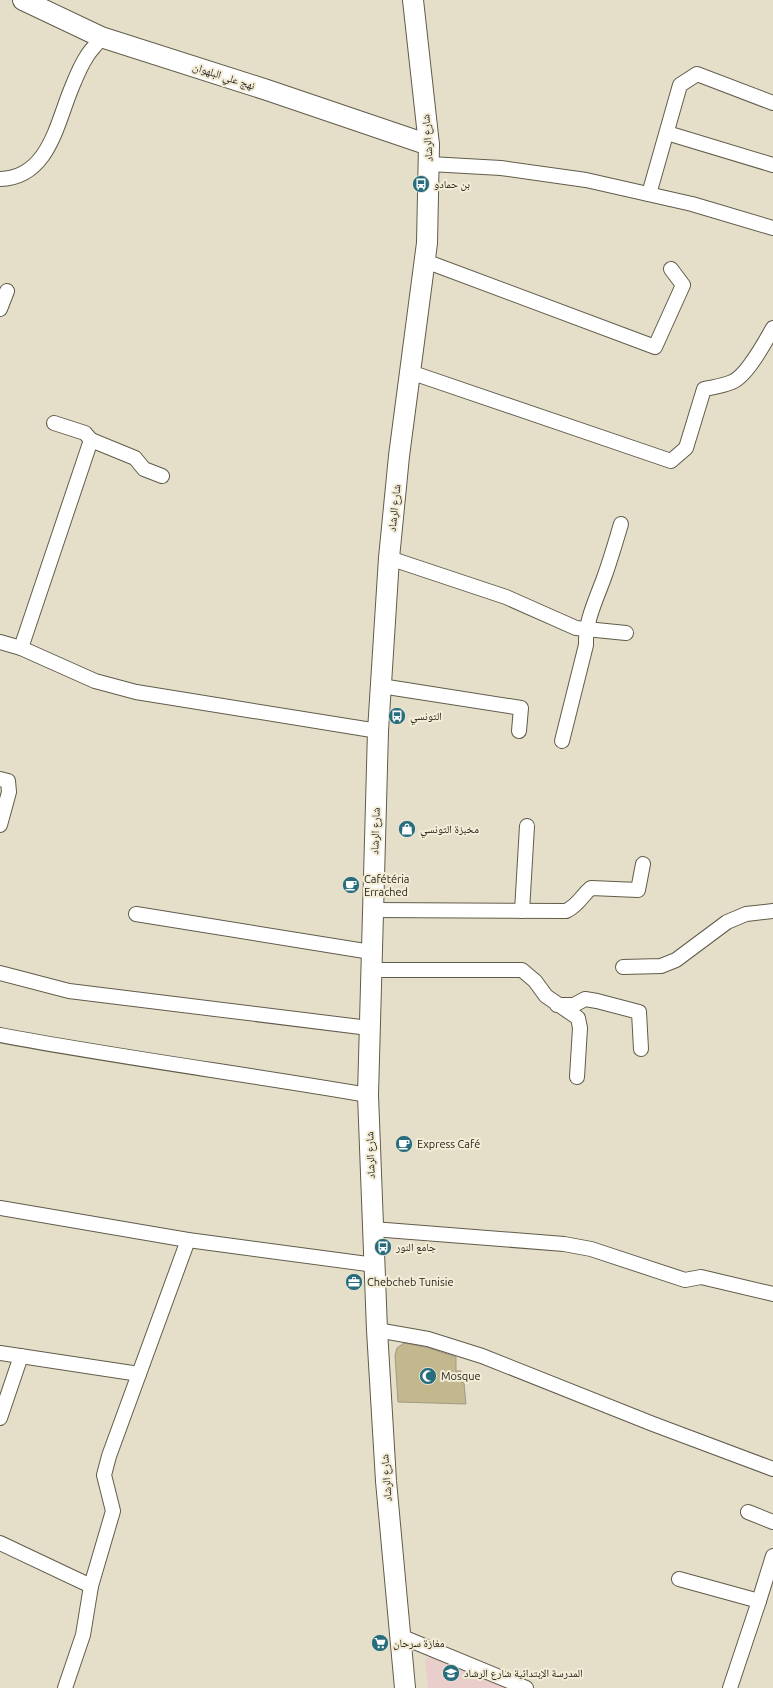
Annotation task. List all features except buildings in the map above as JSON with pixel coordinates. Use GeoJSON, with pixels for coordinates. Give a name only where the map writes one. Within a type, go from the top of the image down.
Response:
{"type":"FeatureCollection","features":[{"type":"Feature","properties":{"kind":"street","name":"نهج علي البلهوان"},"geometry":{"type":"LineString","coordinates":[[23,0],[101,37],[267,90],[429,155]]}},
{"type":"Feature","properties":{"kind":"street","name":"شارع الرشاد"},"geometry":{"type":"LineString","coordinates":[[406,1688],[386,1481],[377,1330],[368,1095],[378,731],[389,558],[410,372],[425,261],[429,155],[413,0]]}},
{"type":"Feature","properties":{"kind":"street"},"geometry":{"type":"LineString","coordinates":[[0,178],[11,178],[28,170],[41,159],[51,143],[72,88],[87,56],[96,47],[101,37]]}},
{"type":"Feature","properties":{"kind":"street"},"geometry":{"type":"LineString","coordinates":[[649,194],[680,85],[697,74],[773,103]]}},
{"type":"Feature","properties":{"kind":"street"},"geometry":{"type":"LineString","coordinates":[[667,133],[773,165]]}},
{"type":"Feature","properties":{"kind":"street"},"geometry":{"type":"LineString","coordinates":[[429,155],[501,168],[586,180],[692,204],[773,228]]}},
{"type":"Feature","properties":{"kind":"street"},"geometry":{"type":"LineString","coordinates":[[425,261],[655,347],[683,285],[671,269]]}},
{"type":"Feature","properties":{"kind":"street"},"geometry":{"type":"LineString","coordinates":[[0,309],[7,291]]}},
{"type":"Feature","properties":{"kind":"street"},"geometry":{"type":"LineString","coordinates":[[410,372],[671,461],[686,448],[704,389],[733,382],[749,366],[764,346],[773,328]]}},
{"type":"Feature","properties":{"kind":"street"},"geometry":{"type":"LineString","coordinates":[[54,423],[85,433],[91,440],[135,458],[144,469],[162,476]]}},
{"type":"Feature","properties":{"kind":"street"},"geometry":{"type":"LineString","coordinates":[[21,648],[91,440]]}},
{"type":"Feature","properties":{"kind":"street"},"geometry":{"type":"LineString","coordinates":[[562,741],[586,645],[585,630],[621,524]]}},
{"type":"Feature","properties":{"kind":"street"},"geometry":{"type":"LineString","coordinates":[[389,558],[506,597],[576,628],[626,633]]}},
{"type":"Feature","properties":{"kind":"street"},"geometry":{"type":"LineString","coordinates":[[0,642],[21,648],[95,681],[136,692],[378,731]]}},
{"type":"Feature","properties":{"kind":"street"},"geometry":{"type":"LineString","coordinates":[[381,686],[521,708],[520,731]]}},
{"type":"Feature","properties":{"kind":"street"},"geometry":{"type":"LineString","coordinates":[[0,779],[8,781],[9,792],[0,825]]}},
{"type":"Feature","properties":{"kind":"street"},"geometry":{"type":"LineString","coordinates":[[522,911],[527,826]]}},
{"type":"Feature","properties":{"kind":"street"},"geometry":{"type":"LineString","coordinates":[[372,910],[566,911],[577,906],[583,894],[591,888],[638,890],[643,864]]}},
{"type":"Feature","properties":{"kind":"street"},"geometry":{"type":"LineString","coordinates":[[623,967],[661,966],[676,960],[727,922],[746,914],[773,911]]}},
{"type":"Feature","properties":{"kind":"street"},"geometry":{"type":"LineString","coordinates":[[136,914],[371,961],[522,970],[535,981],[546,996],[578,1018],[580,1028],[577,1077]]}},
{"type":"Feature","properties":{"kind":"street"},"geometry":{"type":"LineString","coordinates":[[0,972],[69,991],[369,1028]]}},
{"type":"Feature","properties":{"kind":"street"},"geometry":{"type":"LineString","coordinates":[[557,1005],[574,1005],[585,1000],[597,1000],[639,1012],[641,1049]]}},
{"type":"Feature","properties":{"kind":"street"},"geometry":{"type":"LineString","coordinates":[[0,1035],[144,1060],[245,1074],[368,1095]]}},
{"type":"Feature","properties":{"kind":"street"},"geometry":{"type":"LineString","coordinates":[[0,1208],[188,1240],[375,1265]]}},
{"type":"Feature","properties":{"kind":"street"},"geometry":{"type":"LineString","coordinates":[[373,1229],[564,1244],[591,1249],[685,1280],[701,1277],[773,1294]]}},
{"type":"Feature","properties":{"kind":"street"},"geometry":{"type":"LineString","coordinates":[[65,1688],[83,1635],[91,1586],[113,1512],[104,1475],[109,1456],[188,1240]]}},
{"type":"Feature","properties":{"kind":"street"},"geometry":{"type":"LineString","coordinates":[[377,1330],[428,1340],[482,1356],[653,1424],[773,1469]]}},
{"type":"Feature","properties":{"kind":"street"},"geometry":{"type":"LineString","coordinates":[[0,1353],[139,1374]]}},
{"type":"Feature","properties":{"kind":"street"},"geometry":{"type":"LineString","coordinates":[[0,1418],[21,1356]]}},
{"type":"Feature","properties":{"kind":"street"},"geometry":{"type":"LineString","coordinates":[[748,1512],[773,1522]]}},
{"type":"Feature","properties":{"kind":"street"},"geometry":{"type":"LineString","coordinates":[[0,1543],[91,1586]]}},
{"type":"Feature","properties":{"kind":"street"},"geometry":{"type":"LineString","coordinates":[[730,1688],[773,1556]]}},
{"type":"Feature","properties":{"kind":"street"},"geometry":{"type":"LineString","coordinates":[[679,1579],[759,1601]]}},
{"type":"Feature","properties":{"kind":"street"},"geometry":{"type":"LineString","coordinates":[[400,1636],[526,1688]]}},
{"type":"Feature","properties":{"kind":"shaded area","name":"المدرسة الإبتدائية شارع الرشاد"},"geometry":{"type":"Polygon","coordinates":[[[431,1655],[515,1688],[428,1688],[425,1660],[431,1655]]]}},
{"type":"Feature","properties":{"kind":"place","name":"بن حمادو"},"geometry":{"type":"Point","coordinates":[421,184]}},
{"type":"Feature","properties":{"kind":"place","name":"التونسي"},"geometry":{"type":"Point","coordinates":[397,716]}},
{"type":"Feature","properties":{"kind":"place","name":"مخبزة التونسي"},"geometry":{"type":"Point","coordinates":[407,829]}},
{"type":"Feature","properties":{"kind":"place","name":"Cafétéria Errached"},"geometry":{"type":"Point","coordinates":[351,885]}},
{"type":"Feature","properties":{"kind":"place","name":"Express Café"},"geometry":{"type":"Point","coordinates":[404,1144]}},
{"type":"Feature","properties":{"kind":"place","name":"جامع النور"},"geometry":{"type":"Point","coordinates":[383,1247]}},
{"type":"Feature","properties":{"kind":"place","name":"Chebcheb Tunisie"},"geometry":{"type":"Point","coordinates":[354,1282]}},
{"type":"Feature","properties":{"kind":"place","name":"Mosque"},"geometry":{"type":"Point","coordinates":[428,1376]}},
{"type":"Feature","properties":{"kind":"place","name":"مغازة سرحان"},"geometry":{"type":"Point","coordinates":[380,1643]}},
{"type":"Feature","properties":{"kind":"place","name":"المدرسة الإبتدائية شارع الرشاد"},"geometry":{"type":"Point","coordinates":[451,1673]}}]}
